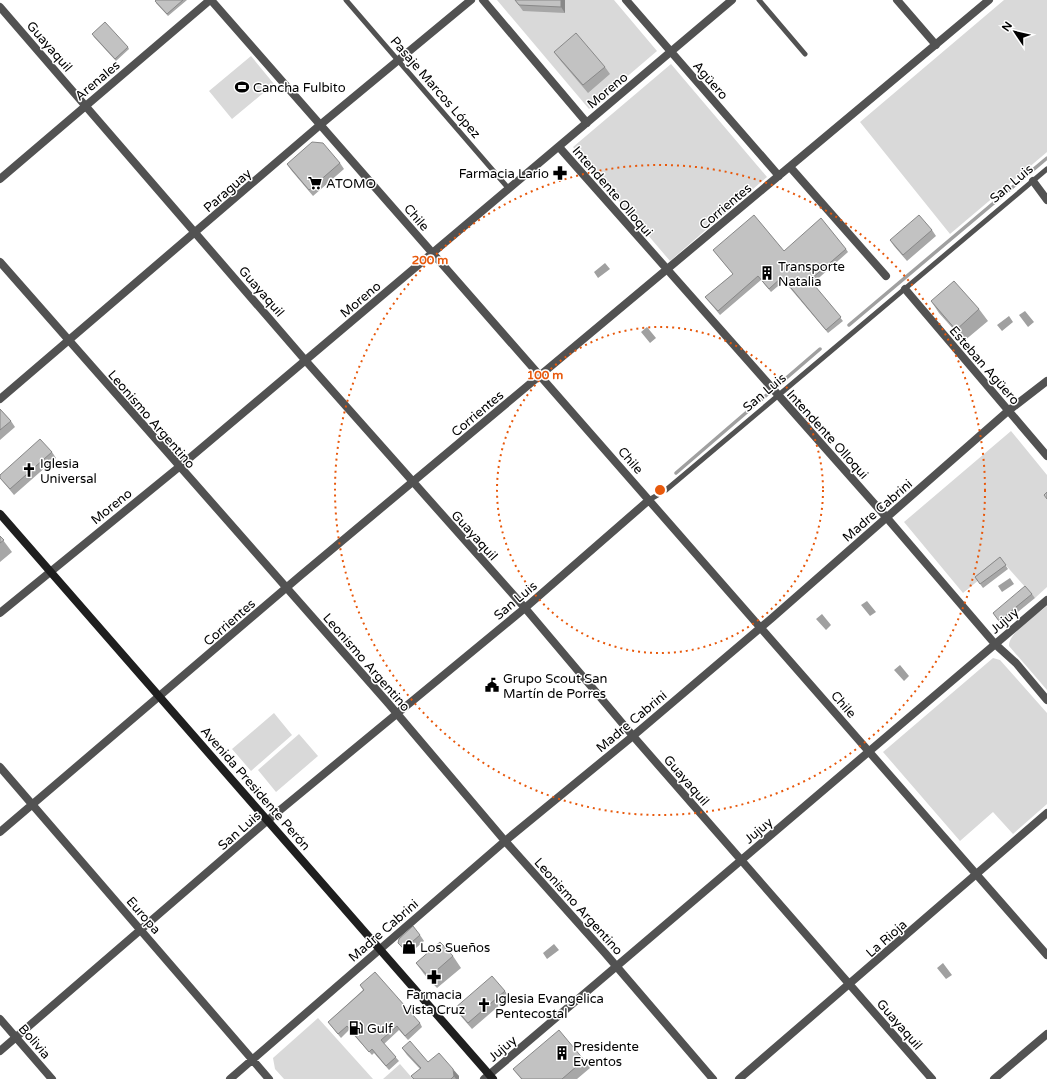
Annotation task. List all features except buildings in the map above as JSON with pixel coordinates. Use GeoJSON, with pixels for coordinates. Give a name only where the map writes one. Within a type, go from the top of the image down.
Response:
{"type":"FeatureCollection","features":[{"type":"Feature","properties":{"kind":"main road","name":"Avenida Presidente Perón"},"geometry":{"type":"LineString","coordinates":[[0,514],[380,949],[489,1078]]}},
{"type":"Feature","properties":{"kind":"street","name":"Arenales"},"geometry":{"type":"LineString","coordinates":[[0,178],[210,0]]}},
{"type":"Feature","properties":{"kind":"street","name":"Chile"},"geometry":{"type":"LineString","coordinates":[[210,0],[1047,955]]}},
{"type":"Feature","properties":{"kind":"street","name":"Paraguay"},"geometry":{"type":"LineString","coordinates":[[0,399],[196,233],[320,125],[471,0]]}},
{"type":"Feature","properties":{"kind":"street"},"geometry":{"type":"LineString","coordinates":[[483,0],[587,123]]}},
{"type":"Feature","properties":{"kind":"street","name":"Agüero"},"geometry":{"type":"LineString","coordinates":[[626,0],[779,176]]}},
{"type":"Feature","properties":{"kind":"street","name":"Moreno"},"geometry":{"type":"LineString","coordinates":[[0,613],[178,467],[732,0]]}},
{"type":"Feature","properties":{"kind":"street"},"geometry":{"type":"LineString","coordinates":[[897,0],[936,45]]}},
{"type":"Feature","properties":{"kind":"street","name":"Corrientes"},"geometry":{"type":"LineString","coordinates":[[0,832],[413,482],[667,269],[677,263],[989,0]]}},
{"type":"Feature","properties":{"kind":"street","name":"Guayaquil"},"geometry":{"type":"LineString","coordinates":[[0,7],[305,360],[525,608],[633,736],[932,1079]]}},
{"type":"Feature","properties":{"kind":"street","name":"Intendente Olloqui"},"geometry":{"type":"LineString","coordinates":[[559,147],[887,518],[995,644],[1016,663],[1047,700]]}},
{"type":"Feature","properties":{"kind":"street"},"geometry":{"type":"LineString","coordinates":[[790,167],[886,276]]}},
{"type":"Feature","properties":{"kind":"street"},"geometry":{"type":"LineString","coordinates":[[1033,181],[1047,200]]}},
{"type":"Feature","properties":{"kind":"street","name":"Leonismo Argentino"},"geometry":{"type":"LineString","coordinates":[[0,262],[178,467],[287,588],[713,1079]]}},
{"type":"Feature","properties":{"kind":"street","name":"Esteban Agüero"},"geometry":{"type":"LineString","coordinates":[[905,290],[1047,456]]}},
{"type":"Feature","properties":{"kind":"street","name":"Madre Cabrini"},"geometry":{"type":"LineString","coordinates":[[230,1079],[505,841],[633,736],[760,628],[1008,411],[1047,381]]}},
{"type":"Feature","properties":{"kind":"street","name":"San Luis"},"geometry":{"type":"LineString","coordinates":[[0,1051],[268,820],[525,608],[649,500]]}},
{"type":"Feature","properties":{"kind":"street","name":"Jujuy"},"geometry":{"type":"LineString","coordinates":[[489,1078],[616,966],[870,752],[1047,600]]}},
{"type":"Feature","properties":{"kind":"street","name":"Europa"},"geometry":{"type":"LineString","coordinates":[[0,767],[269,1079]]}},
{"type":"Feature","properties":{"kind":"street","name":"La Rioja"},"geometry":{"type":"LineString","coordinates":[[739,1079],[1047,814]]}},
{"type":"Feature","properties":{"kind":"street","name":"Bolivia"},"geometry":{"type":"LineString","coordinates":[[0,1019],[52,1079]]}},
{"type":"Feature","properties":{"kind":"street"},"geometry":{"type":"LineString","coordinates":[[994,1079],[1047,1034]]}},
{"type":"Feature","properties":{"kind":"lane","name":"Pasaje Marcos López"},"geometry":{"type":"LineString","coordinates":[[346,0],[509,189]]}},
{"type":"Feature","properties":{"kind":"lane"},"geometry":{"type":"LineString","coordinates":[[759,0],[805,54]]}},
{"type":"Feature","properties":{"kind":"lane","name":"San Luis"},"geometry":{"type":"LineString","coordinates":[[649,500],[666,490],[1047,169]]}},
{"type":"Feature","properties":{"kind":"shaded area"},"geometry":{"type":"Polygon","coordinates":[[[497,0],[614,0],[657,51],[589,109],[497,0]]]}},
{"type":"Feature","properties":{"kind":"shaded area"},"geometry":{"type":"Polygon","coordinates":[[[1004,0],[1047,0],[1047,152],[950,234],[860,122],[1004,0]]]}},
{"type":"Feature","properties":{"kind":"shaded area","name":"Cancha Fulbito"},"geometry":{"type":"Polygon","coordinates":[[[251,56],[274,84],[232,119],[209,91],[251,56]]]}},
{"type":"Feature","properties":{"kind":"shaded area"},"geometry":{"type":"Polygon","coordinates":[[[671,64],[767,177],[670,261],[573,147],[671,64]]]}},
{"type":"Feature","properties":{"kind":"shaded area"},"geometry":{"type":"Polygon","coordinates":[[[605,263],[610,269],[598,278],[594,272],[605,263]]]}},
{"type":"Feature","properties":{"kind":"shaded area"},"geometry":{"type":"Polygon","coordinates":[[[1025,311],[1034,322],[1028,327],[1019,315],[1025,311]]]}},
{"type":"Feature","properties":{"kind":"shaded area"},"geometry":{"type":"Polygon","coordinates":[[[1009,316],[1013,322],[1002,331],[997,325],[1009,316]]]}},
{"type":"Feature","properties":{"kind":"shaded area"},"geometry":{"type":"Polygon","coordinates":[[[647,327],[656,338],[650,343],[641,332],[647,327]]]}},
{"type":"Feature","properties":{"kind":"shaded area"},"geometry":{"type":"Polygon","coordinates":[[[1011,431],[1047,475],[1047,587],[1035,598],[1002,561],[963,593],[904,522],[1011,431]]]}},
{"type":"Feature","properties":{"kind":"shaded area"},"geometry":{"type":"Polygon","coordinates":[[[1010,578],[1014,584],[1002,592],[998,586],[1010,578]]]}},
{"type":"Feature","properties":{"kind":"shaded area"},"geometry":{"type":"Polygon","coordinates":[[[867,601],[876,612],[870,616],[861,605],[867,601]]]}},
{"type":"Feature","properties":{"kind":"shaded area"},"geometry":{"type":"Polygon","coordinates":[[[1047,606],[1047,690],[1009,646],[1013,635],[1047,606]]]}},
{"type":"Feature","properties":{"kind":"shaded area"},"geometry":{"type":"Polygon","coordinates":[[[822,614],[831,625],[826,630],[816,619],[822,614]]]}},
{"type":"Feature","properties":{"kind":"shaded area"},"geometry":{"type":"Polygon","coordinates":[[[993,658],[1000,660],[1047,713],[1047,804],[1013,834],[993,812],[960,841],[883,752],[993,658]]]}},
{"type":"Feature","properties":{"kind":"shaded area"},"geometry":{"type":"Polygon","coordinates":[[[900,665],[909,676],[904,681],[894,670],[900,665]]]}},
{"type":"Feature","properties":{"kind":"shaded area"},"geometry":{"type":"Polygon","coordinates":[[[274,713],[292,735],[251,771],[232,749],[274,713]]]}},
{"type":"Feature","properties":{"kind":"shaded area"},"geometry":{"type":"Polygon","coordinates":[[[299,734],[318,756],[276,792],[258,770],[299,734]]]}},
{"type":"Feature","properties":{"kind":"shaded area"},"geometry":{"type":"Polygon","coordinates":[[[554,944],[559,950],[547,959],[543,953],[554,944]]]}},
{"type":"Feature","properties":{"kind":"shaded area"},"geometry":{"type":"Polygon","coordinates":[[[943,963],[952,975],[946,979],[937,968],[943,963]]]}},
{"type":"Feature","properties":{"kind":"shaded area"},"geometry":{"type":"Polygon","coordinates":[[[318,1018],[373,1079],[284,1079],[275,1069],[273,1058],[318,1018]]]}},
{"type":"Feature","properties":{"kind":"shaded area"},"geometry":{"type":"Polygon","coordinates":[[[400,1064],[413,1079],[383,1079],[400,1064]]]}},
{"type":"Feature","properties":{"kind":"waterway"},"geometry":{"type":"LineString","coordinates":[[849,325],[1047,158]]}},
{"type":"Feature","properties":{"kind":"waterway"},"geometry":{"type":"LineString","coordinates":[[676,473],[820,349]]}},
{"type":"Feature","properties":{"kind":"place","name":"Cancha Fulbito"},"geometry":{"type":"Point","coordinates":[242,87]}},
{"type":"Feature","properties":{"kind":"place","name":"Farmacia Lario"},"geometry":{"type":"Point","coordinates":[560,173]}},
{"type":"Feature","properties":{"kind":"place","name":"ATOMO"},"geometry":{"type":"Point","coordinates":[315,183]}},
{"type":"Feature","properties":{"kind":"place","name":"Transporte Natalia"},"geometry":{"type":"Point","coordinates":[767,273]}},
{"type":"Feature","properties":{"kind":"place","name":"Iglesia Universal"},"geometry":{"type":"Point","coordinates":[29,470]}},
{"type":"Feature","properties":{"kind":"place","name":"Grupo Scout San Martín de Porres"},"geometry":{"type":"Point","coordinates":[492,685]}},
{"type":"Feature","properties":{"kind":"place","name":"Los Sueños"},"geometry":{"type":"Point","coordinates":[409,947]}},
{"type":"Feature","properties":{"kind":"place","name":"Farmacia Vista Cruz"},"geometry":{"type":"Point","coordinates":[434,977]}},
{"type":"Feature","properties":{"kind":"place","name":"Iglesia Evangelica Pentecostal"},"geometry":{"type":"Point","coordinates":[484,1005]}},
{"type":"Feature","properties":{"kind":"place","name":"Gulf"},"geometry":{"type":"Point","coordinates":[356,1028]}},
{"type":"Feature","properties":{"kind":"place","name":"Presidente Eventos"},"geometry":{"type":"Point","coordinates":[562,1053]}}]}
